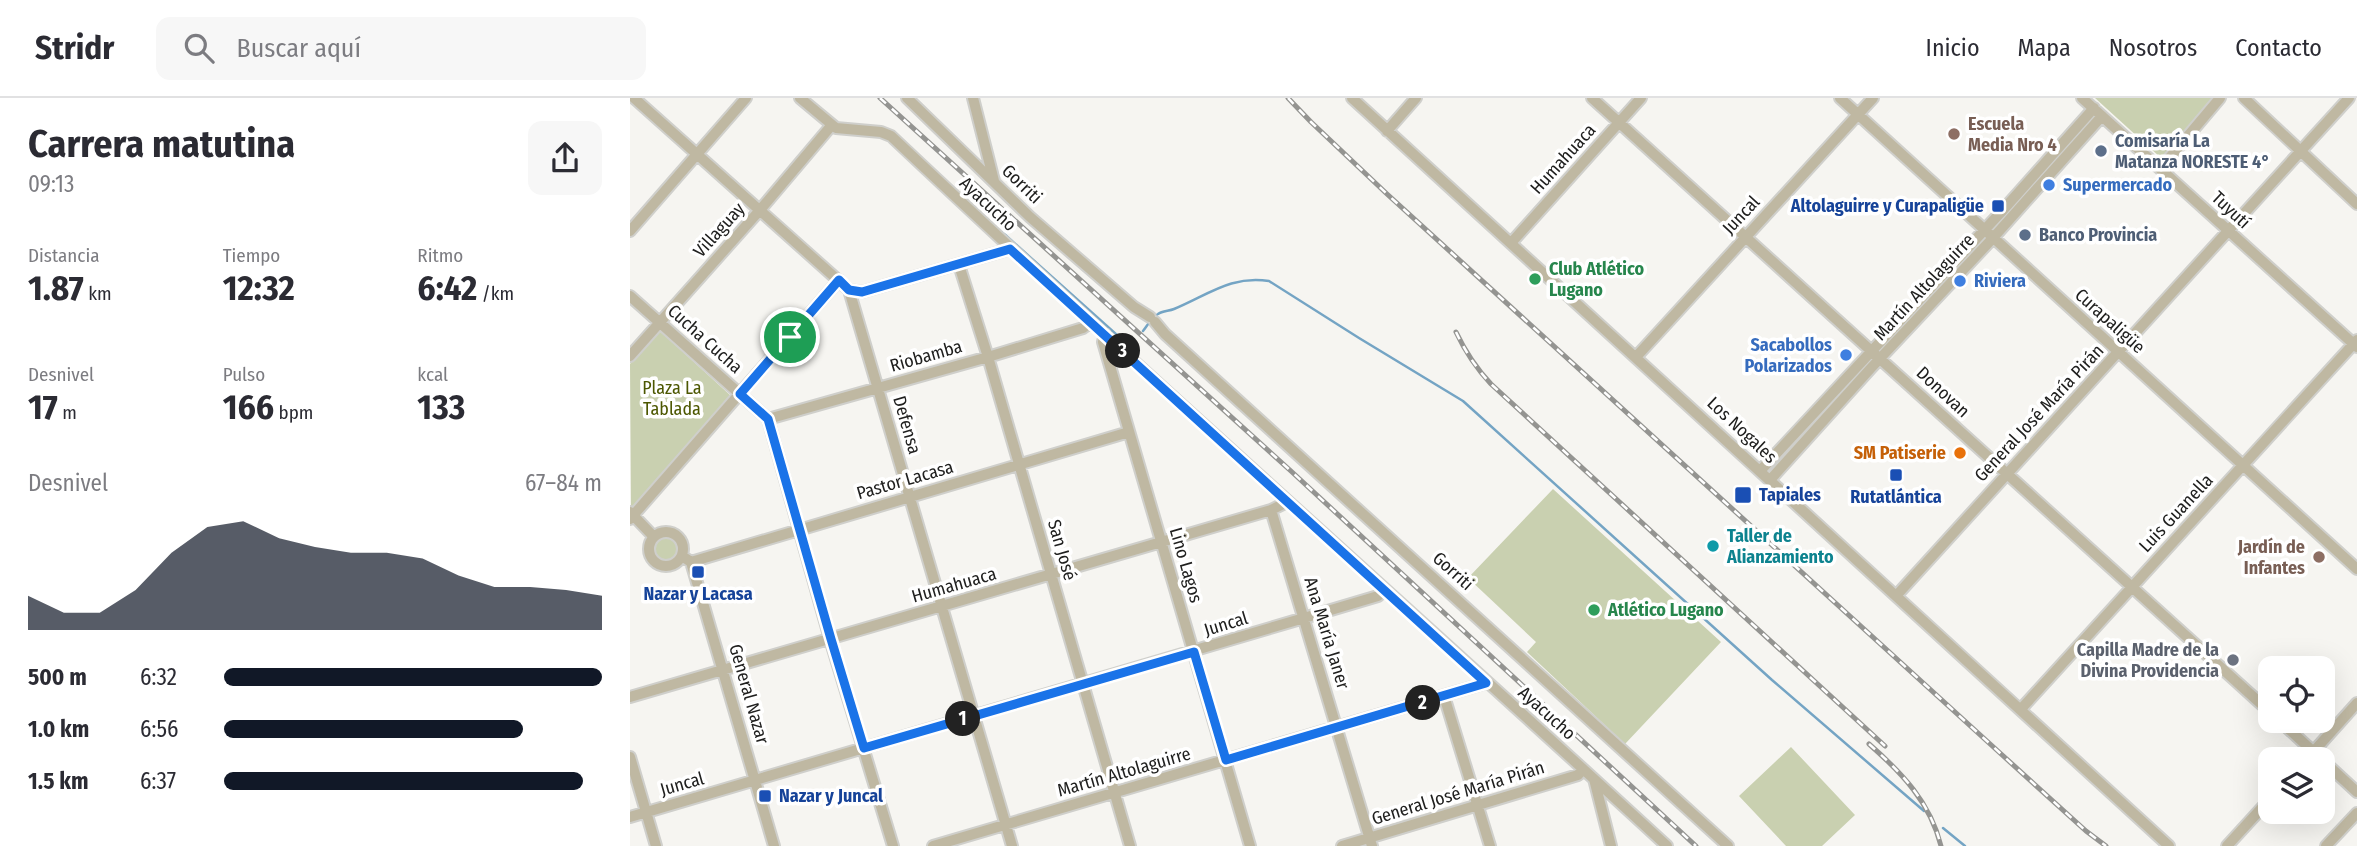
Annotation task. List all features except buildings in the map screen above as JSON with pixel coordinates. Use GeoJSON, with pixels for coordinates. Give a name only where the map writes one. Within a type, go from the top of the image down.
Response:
{"type":"FeatureCollection","features":[{"type":"Feature","properties":{"kind":"street"},"geometry":{"type":"LineString","coordinates":[[630,231],[746,98]]}},
{"type":"Feature","properties":{"kind":"street"},"geometry":{"type":"LineString","coordinates":[[800,98],[831,126]]}},
{"type":"Feature","properties":{"kind":"street","name":"Gorriti"},"geometry":{"type":"LineString","coordinates":[[907,98],[1030,217],[1152,320],[1728,846]]}},
{"type":"Feature","properties":{"kind":"street"},"geometry":{"type":"LineString","coordinates":[[973,98],[994,181]]}},
{"type":"Feature","properties":{"kind":"street","name":"Los Nogales"},"geometry":{"type":"LineString","coordinates":[[1352,98],[2169,846]]}},
{"type":"Feature","properties":{"kind":"street"},"geometry":{"type":"LineString","coordinates":[[1387,131],[1416,98]]}},
{"type":"Feature","properties":{"kind":"street","name":"Donovan"},"geometry":{"type":"LineString","coordinates":[[1592,98],[2258,701]]}},
{"type":"Feature","properties":{"kind":"street","name":"Humahuaca"},"geometry":{"type":"LineString","coordinates":[[1511,243],[1641,98]]}},
{"type":"Feature","properties":{"kind":"street","name":"Curapaligüe"},"geometry":{"type":"LineString","coordinates":[[1840,98],[2357,569]]}},
{"type":"Feature","properties":{"kind":"street","name":"Juncal"},"geometry":{"type":"LineString","coordinates":[[1636,357],[1873,98]]}},
{"type":"Feature","properties":{"kind":"street","name":"Tuyutí"},"geometry":{"type":"LineString","coordinates":[[2082,98],[2356,344]]}},
{"type":"Feature","properties":{"kind":"street"},"geometry":{"type":"LineString","coordinates":[[2161,168],[2220,98]]}},
{"type":"Feature","properties":{"kind":"street"},"geometry":{"type":"LineString","coordinates":[[2244,98],[2357,204]]}},
{"type":"Feature","properties":{"kind":"street","name":"General José María Pirán"},"geometry":{"type":"LineString","coordinates":[[1896,596],[2349,98]]}},
{"type":"Feature","properties":{"kind":"street","name":"Defensa"},"geometry":{"type":"LineString","coordinates":[[634,100],[849,290],[1012,846]]}},
{"type":"Feature","properties":{"kind":"street","name":"Martín Altolaguirre"},"geometry":{"type":"LineString","coordinates":[[1769,480],[1984,230],[2098,112]]}},
{"type":"Feature","properties":{"kind":"street","name":"Martín Altolaguirre"},"geometry":{"type":"LineString","coordinates":[[1760,471],[1993,238],[2098,112]]}},
{"type":"Feature","properties":{"kind":"street","name":"Villaguay"},"geometry":{"type":"LineString","coordinates":[[630,356],[831,126]]}},
{"type":"Feature","properties":{"kind":"street","name":"Ayacucho"},"geometry":{"type":"LineString","coordinates":[[831,126],[881,132],[891,136],[1010,249],[1667,846]]}},
{"type":"Feature","properties":{"kind":"street"},"geometry":{"type":"LineString","coordinates":[[849,290],[862,292],[1010,249]]}},
{"type":"Feature","properties":{"kind":"street","name":"San José"},"geometry":{"type":"LineString","coordinates":[[959,265],[1129,846]]}},
{"type":"Feature","properties":{"kind":"street"},"geometry":{"type":"LineString","coordinates":[[654,537],[631,515],[839,280]]}},
{"type":"Feature","properties":{"kind":"street","name":"Cucha Cucha"},"geometry":{"type":"LineString","coordinates":[[630,296],[768,419]]}},
{"type":"Feature","properties":{"kind":"street","name":"Riobamba"},"geometry":{"type":"LineString","coordinates":[[768,419],[988,357],[1083,328],[1091,322]]}},
{"type":"Feature","properties":{"kind":"street","name":"Lino Lagos"},"geometry":{"type":"LineString","coordinates":[[1105,334],[1103,342],[1250,846]]}},
{"type":"Feature","properties":{"kind":"street","name":"Luis Guanella"},"geometry":{"type":"LineString","coordinates":[[2021,709],[2356,344]]}},
{"type":"Feature","properties":{"kind":"street"},"geometry":{"type":"LineString","coordinates":[[768,419],[893,846]]}},
{"type":"Feature","properties":{"kind":"street","name":"Pastor Lacasa"},"geometry":{"type":"LineString","coordinates":[[687,559],[1020,466],[1129,432]]}},
{"type":"Feature","properties":{"kind":"street","name":"Humahuaca"},"geometry":{"type":"LineString","coordinates":[[630,697],[1161,543],[1271,510],[1287,502]]}},
{"type":"Feature","properties":{"kind":"street","name":"Ana María Janer"},"geometry":{"type":"LineString","coordinates":[[1271,510],[1371,842]]}},
{"type":"Feature","properties":{"kind":"street"},"geometry":{"type":"LineString","coordinates":[[666,532],[677,535],[687,559],[669,565],[654,561],[649,551],[654,537],[666,532]]}},
{"type":"Feature","properties":{"kind":"street","name":"General Nazar"},"geometry":{"type":"LineString","coordinates":[[687,559],[724,670],[774,846]]}},
{"type":"Feature","properties":{"kind":"street","name":"Juncal"},"geometry":{"type":"LineString","coordinates":[[630,817],[1194,652],[1378,596],[1385,589]]}},
{"type":"Feature","properties":{"kind":"street","name":"Martín Altolaguirre"},"geometry":{"type":"LineString","coordinates":[[933,846],[1486,683]]}},
{"type":"Feature","properties":{"kind":"street"},"geometry":{"type":"LineString","coordinates":[[1444,696],[1490,846]]}},
{"type":"Feature","properties":{"kind":"street"},"geometry":{"type":"LineString","coordinates":[[2316,747],[2357,703]]}},
{"type":"Feature","properties":{"kind":"street"},"geometry":{"type":"LineString","coordinates":[[2290,733],[2302,747]]}},
{"type":"Feature","properties":{"kind":"street"},"geometry":{"type":"LineString","coordinates":[[630,757],[656,846]]}},
{"type":"Feature","properties":{"kind":"street","name":"General José María Pirán"},"geometry":{"type":"LineString","coordinates":[[1342,846],[1371,842],[1477,805],[1578,775],[1583,769]]}},
{"type":"Feature","properties":{"kind":"street"},"geometry":{"type":"LineString","coordinates":[[2335,775],[2357,792]]}},
{"type":"Feature","properties":{"kind":"street"},"geometry":{"type":"LineString","coordinates":[[1594,779],[1611,846]]}},
{"type":"Feature","properties":{"kind":"street"},"geometry":{"type":"LineString","coordinates":[[2227,846],[2258,812]]}},
{"type":"Feature","properties":{"kind":"street"},"geometry":{"type":"LineString","coordinates":[[2326,846],[2357,813]]}},
{"type":"Feature","properties":{"kind":"green space"},"geometry":{"type":"Polygon","coordinates":[[[2095,98],[2214,98],[2161,158],[2095,98]]]}},
{"type":"Feature","properties":{"kind":"green space","name":"Plaza La Tablada"},"geometry":{"type":"Polygon","coordinates":[[[661,332],[730,395],[635,507],[631,507],[630,364],[656,334],[661,332]]]}},
{"type":"Feature","properties":{"kind":"green space","name":"Atlético Lugano"},"geometry":{"type":"Polygon","coordinates":[[[1553,489],[1721,642],[1625,744],[1527,652],[1536,642],[1468,578],[1553,489]]]}},
{"type":"Feature","properties":{"kind":"green space"},"geometry":{"type":"Polygon","coordinates":[[[666,534],[676,538],[680,548],[676,558],[666,562],[656,558],[652,548],[656,538],[666,534]]]}},
{"type":"Feature","properties":{"kind":"green space"},"geometry":{"type":"Polygon","coordinates":[[[1791,747],[1855,815],[1822,846],[1786,846],[1739,796],[1791,747]]]}},
{"type":"Feature","properties":{"kind":"waterway"},"geometry":{"type":"LineString","coordinates":[[1002,232],[1127,344],[1133,342]]}},
{"type":"Feature","properties":{"kind":"waterway"},"geometry":{"type":"LineString","coordinates":[[1143,331],[1156,315],[1220,288],[1243,281],[1269,281],[1463,401],[1772,680],[1924,811]]}},
{"type":"Feature","properties":{"kind":"waterway"},"geometry":{"type":"LineString","coordinates":[[1943,828],[1965,846]]}},
{"type":"Feature","properties":{"kind":"railway"},"geometry":{"type":"LineString","coordinates":[[880,98],[1292,472],[1696,846]]}},
{"type":"Feature","properties":{"kind":"railway"},"geometry":{"type":"LineString","coordinates":[[1288,98],[1387,194],[2086,831],[2106,846]]}},
{"type":"Feature","properties":{"kind":"railway"},"geometry":{"type":"LineString","coordinates":[[1456,332],[1471,359],[1491,384],[1885,746]]}},
{"type":"Feature","properties":{"kind":"railway"},"geometry":{"type":"LineString","coordinates":[[1869,744],[1913,789],[1930,816],[1941,846]]}},
{"type":"Feature","properties":{"kind":"place","name":"Escuela Media Nro 4"},"geometry":{"type":"Point","coordinates":[1954,134]}},
{"type":"Feature","properties":{"kind":"place","name":"Comisaría La Matanza NORESTE 4°"},"geometry":{"type":"Point","coordinates":[2101,151]}},
{"type":"Feature","properties":{"kind":"place","name":"Supermercado"},"geometry":{"type":"Point","coordinates":[2049,185]}},
{"type":"Feature","properties":{"kind":"place","name":"Altolaguirre y Curapaligüe"},"geometry":{"type":"Point","coordinates":[1998,206]}},
{"type":"Feature","properties":{"kind":"place","name":"Banco Provincia"},"geometry":{"type":"Point","coordinates":[2025,235]}},
{"type":"Feature","properties":{"kind":"place","name":"Club Atlético Lugano"},"geometry":{"type":"Point","coordinates":[1535,279]}},
{"type":"Feature","properties":{"kind":"place","name":"Riviera"},"geometry":{"type":"Point","coordinates":[1960,281]}},
{"type":"Feature","properties":{"kind":"place","name":"Sacabollos Polarizados"},"geometry":{"type":"Point","coordinates":[1846,355]}},
{"type":"Feature","properties":{"kind":"place","name":"SM Patiserie"},"geometry":{"type":"Point","coordinates":[1960,453]}},
{"type":"Feature","properties":{"kind":"place","name":"Rutatlántica"},"geometry":{"type":"Point","coordinates":[1896,475]}},
{"type":"Feature","properties":{"kind":"place","name":"Tapiales"},"geometry":{"type":"Point","coordinates":[1743,495]}},
{"type":"Feature","properties":{"kind":"place","name":"Taller de Alianzamiento"},"geometry":{"type":"Point","coordinates":[1713,546]}},
{"type":"Feature","properties":{"kind":"place","name":"Jardín de Infantes"},"geometry":{"type":"Point","coordinates":[2319,557]}},
{"type":"Feature","properties":{"kind":"place","name":"Nazar y Lacasa"},"geometry":{"type":"Point","coordinates":[698,572]}},
{"type":"Feature","properties":{"kind":"place","name":"Atlético Lugano"},"geometry":{"type":"Point","coordinates":[1594,610]}},
{"type":"Feature","properties":{"kind":"place","name":"Capilla Madre de la Divina Providencia"},"geometry":{"type":"Point","coordinates":[2233,660]}},
{"type":"Feature","properties":{"kind":"place","name":"Nazar y Juncal"},"geometry":{"type":"Point","coordinates":[765,796]}},
{"type":"Feature","properties":{"kind":"route"},"geometry":{"type":"LineString","coordinates":[[1010,249],[1486,683],[1226,760],[1194,652],[864,748],[768,419],[740,394],[790,337],[839,280],[849,290],[862,292],[1010,249]]}}]}
